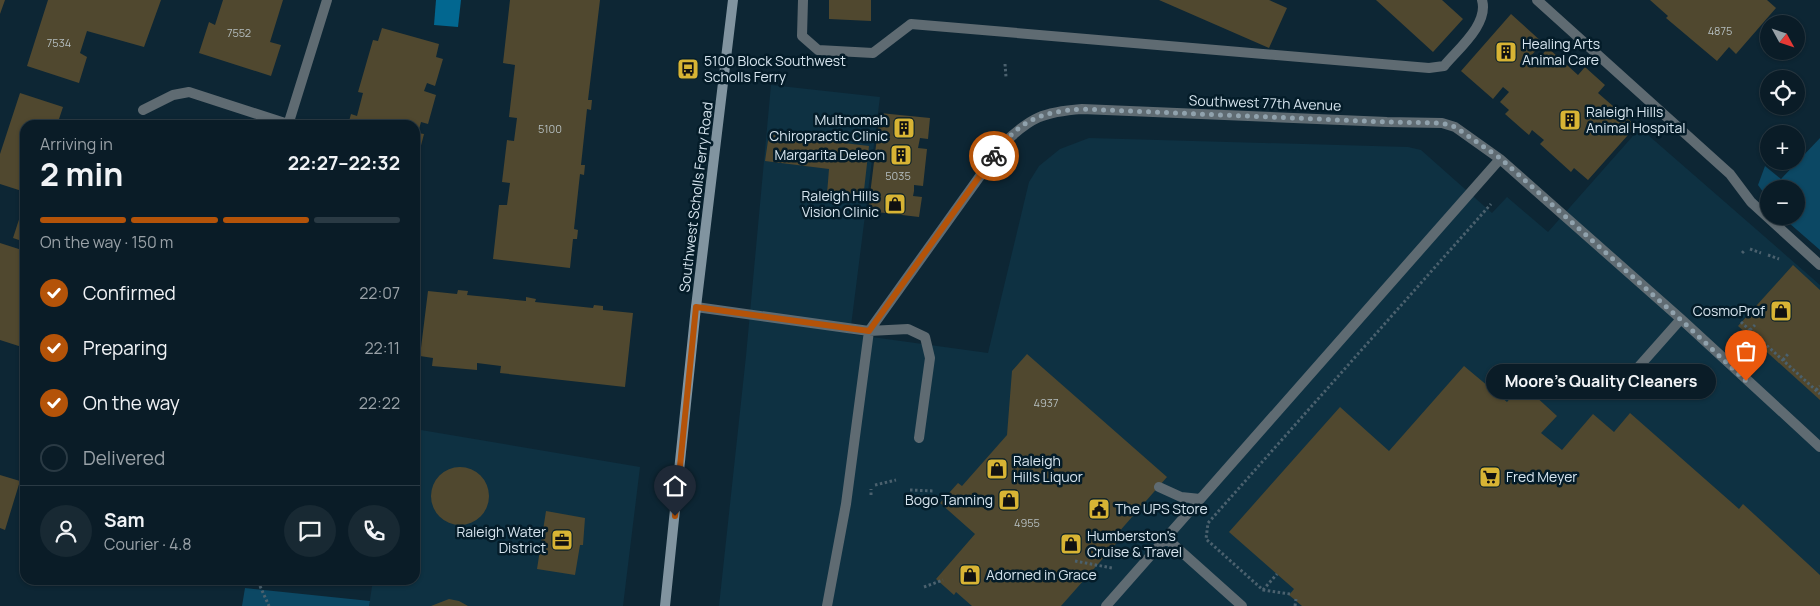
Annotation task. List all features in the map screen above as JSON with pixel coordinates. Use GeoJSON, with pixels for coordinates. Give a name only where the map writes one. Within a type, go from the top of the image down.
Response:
{"type":"FeatureCollection","features":[{"type":"Feature","properties":{"kind":"main road","name":"Southwest Scholls Ferry Road"},"geometry":{"type":"LineString","coordinates":[[666,606],[696,307],[733,0]]}},
{"type":"Feature","properties":{"kind":"street"},"geometry":{"type":"LineString","coordinates":[[290,120],[327,0]]}},
{"type":"Feature","properties":{"kind":"street"},"geometry":{"type":"LineString","coordinates":[[803,0],[802,36],[818,50],[874,53],[911,24],[1429,68],[1444,66],[1478,25],[1484,7],[1482,0]]}},
{"type":"Feature","properties":{"kind":"street"},"geometry":{"type":"LineString","coordinates":[[1537,0],[1730,174],[1751,202],[1820,265]]}},
{"type":"Feature","properties":{"kind":"street"},"geometry":{"type":"LineString","coordinates":[[143,110],[173,95],[189,92],[273,120]]}},
{"type":"Feature","properties":{"kind":"street","name":"Southwest 77th Avenue"},"geometry":{"type":"LineString","coordinates":[[869,331],[1003,144],[1026,122],[1054,111],[1082,109],[1442,123],[1455,127],[1500,158],[1680,319],[1820,448]]}},
{"type":"Feature","properties":{"kind":"street"},"geometry":{"type":"LineString","coordinates":[[1106,606],[1500,158]]}},
{"type":"Feature","properties":{"kind":"street"},"geometry":{"type":"LineString","coordinates":[[696,307],[869,331],[908,329],[925,337],[930,358],[919,438]]}},
{"type":"Feature","properties":{"kind":"street"},"geometry":{"type":"LineString","coordinates":[[1634,372],[1680,319]]}},
{"type":"Feature","properties":{"kind":"street"},"geometry":{"type":"LineString","coordinates":[[827,606],[846,504],[869,331]]}},
{"type":"Feature","properties":{"kind":"street"},"geometry":{"type":"LineString","coordinates":[[1159,487],[1181,497],[1200,499]]}},
{"type":"Feature","properties":{"kind":"street"},"geometry":{"type":"LineString","coordinates":[[1166,538],[1242,606]]}},
{"type":"Feature","properties":{"kind":"path"},"geometry":{"type":"LineString","coordinates":[[1006,64],[1006,77]]}},
{"type":"Feature","properties":{"kind":"path"},"geometry":{"type":"LineString","coordinates":[[1290,594],[1263,590],[1206,539],[1208,522],[1491,204]]}},
{"type":"Feature","properties":{"kind":"path"},"geometry":{"type":"LineString","coordinates":[[1746,251],[1761,253]]}},
{"type":"Feature","properties":{"kind":"path"},"geometry":{"type":"LineString","coordinates":[[1768,256],[1779,259]]}},
{"type":"Feature","properties":{"kind":"path"},"geometry":{"type":"LineString","coordinates":[[1741,322],[1820,394]]}},
{"type":"Feature","properties":{"kind":"path"},"geometry":{"type":"LineString","coordinates":[[1750,330],[1755,325]]}},
{"type":"Feature","properties":{"kind":"path"},"geometry":{"type":"LineString","coordinates":[[1782,360],[1788,354]]}},
{"type":"Feature","properties":{"kind":"path"},"geometry":{"type":"LineString","coordinates":[[1816,390],[1820,386]]}},
{"type":"Feature","properties":{"kind":"path"},"geometry":{"type":"LineString","coordinates":[[875,485],[896,480]]}},
{"type":"Feature","properties":{"kind":"path"},"geometry":{"type":"LineString","coordinates":[[871,489],[871,495]]}},
{"type":"Feature","properties":{"kind":"path"},"geometry":{"type":"LineString","coordinates":[[910,490],[934,491]]}},
{"type":"Feature","properties":{"kind":"path"},"geometry":{"type":"LineString","coordinates":[[1075,561],[1112,568]]}},
{"type":"Feature","properties":{"kind":"path"},"geometry":{"type":"LineString","coordinates":[[1263,590],[1277,574]]}},
{"type":"Feature","properties":{"kind":"path"},"geometry":{"type":"LineString","coordinates":[[924,587],[943,580]]}},
{"type":"Feature","properties":{"kind":"path"},"geometry":{"type":"LineString","coordinates":[[259,585],[269,606]]}},
{"type":"Feature","properties":{"kind":"path"},"geometry":{"type":"LineString","coordinates":[[1295,606],[1296,599]]}},
{"type":"Feature","properties":{"kind":"shaded area"},"geometry":{"type":"Polygon","coordinates":[[[436,0],[461,0],[458,27],[434,25],[436,0]]]}},
{"type":"Feature","properties":{"kind":"shaded area"},"geometry":{"type":"Polygon","coordinates":[[[771,85],[880,97],[850,334],[988,353],[1029,182],[1039,166],[1060,149],[1089,138],[1408,147],[1421,150],[1492,213],[1507,197],[1548,232],[1640,128],[1820,285],[1820,606],[719,606],[746,356],[771,85]]]}},
{"type":"Feature","properties":{"kind":"shaded area"},"geometry":{"type":"Polygon","coordinates":[[[1820,138],[1820,250],[1791,225],[1805,225],[1805,180],[1760,180],[1760,188],[1758,185],[1764,170],[1770,170],[1781,179],[1790,170],[1805,170],[1805,154],[1820,138]]]}},
{"type":"Feature","properties":{"kind":"shaded area"},"geometry":{"type":"Polygon","coordinates":[[[420,430],[640,467],[623,606],[369,606],[372,585],[420,585],[420,430]]]}},
{"type":"Feature","properties":{"kind":"shaded area"},"geometry":{"type":"Polygon","coordinates":[[[245,588],[370,601],[369,606],[242,606],[245,588]]]}},
{"type":"Feature","properties":{"kind":"building"},"geometry":{"type":"Polygon","coordinates":[[[0,0],[5,0],[0,14],[0,0]]]}},
{"type":"Feature","properties":{"kind":"building"},"geometry":{"type":"Polygon","coordinates":[[[48,0],[161,0],[144,47],[87,31],[80,53],[87,57],[79,83],[27,66],[48,0]]]}},
{"type":"Feature","properties":{"kind":"building"},"geometry":{"type":"Polygon","coordinates":[[[223,0],[283,0],[270,42],[281,45],[271,76],[199,53],[209,22],[215,25],[223,0]]]}},
{"type":"Feature","properties":{"kind":"building"},"geometry":{"type":"Polygon","coordinates":[[[510,0],[600,0],[588,100],[592,100],[591,110],[587,109],[581,165],[585,165],[584,175],[580,174],[574,229],[578,230],[577,239],[573,239],[570,268],[493,259],[499,205],[507,205],[510,183],[502,182],[507,140],[514,141],[517,118],[509,117],[515,65],[503,63],[510,0]]]}},
{"type":"Feature","properties":{"kind":"building"},"geometry":{"type":"Polygon","coordinates":[[[829,0],[871,0],[871,21],[829,19],[829,0]]]}},
{"type":"Feature","properties":{"kind":"building"},"geometry":{"type":"Polygon","coordinates":[[[1159,0],[1269,0],[1287,8],[1269,48],[1159,0]]]}},
{"type":"Feature","properties":{"kind":"building"},"geometry":{"type":"Polygon","coordinates":[[[1376,0],[1442,0],[1463,19],[1433,52],[1376,0]]]}},
{"type":"Feature","properties":{"kind":"building"},"geometry":{"type":"Polygon","coordinates":[[[1650,0],[1767,0],[1776,8],[1770,15],[1760,15],[1760,26],[1736,54],[1729,47],[1717,61],[1666,18],[1668,16],[1650,0]]]}},
{"type":"Feature","properties":{"kind":"building","name":"Raleigh Hills Animal Hospital"},"geometry":{"type":"Polygon","coordinates":[[[1511,14],[1543,43],[1527,60],[1533,65],[1548,48],[1578,75],[1585,67],[1605,85],[1598,93],[1636,126],[1588,180],[1574,168],[1571,172],[1540,144],[1544,140],[1532,130],[1529,135],[1505,114],[1509,110],[1500,102],[1509,92],[1503,87],[1493,99],[1461,71],[1511,14]]]}},
{"type":"Feature","properties":{"kind":"building"},"geometry":{"type":"Polygon","coordinates":[[[382,28],[439,44],[436,57],[443,59],[435,86],[427,83],[424,91],[436,95],[428,124],[421,122],[420,126],[420,120],[349,120],[351,114],[357,116],[363,93],[358,92],[373,40],[378,41],[382,28]]]}},
{"type":"Feature","properties":{"kind":"building"},"geometry":{"type":"Polygon","coordinates":[[[20,93],[63,107],[59,120],[20,120],[20,190],[0,184],[0,154],[20,93]]]}},
{"type":"Feature","properties":{"kind":"building"},"geometry":{"type":"Polygon","coordinates":[[[880,113],[930,118],[928,139],[920,138],[918,148],[927,149],[923,186],[914,185],[913,196],[922,197],[919,217],[868,211],[880,113]]]}},
{"type":"Feature","properties":{"kind":"building"},"geometry":{"type":"Polygon","coordinates":[[[420,133],[424,134],[420,149],[420,133]]]}},
{"type":"Feature","properties":{"kind":"building"},"geometry":{"type":"Polygon","coordinates":[[[769,134],[869,146],[863,199],[827,194],[829,169],[765,161],[769,134]]]}},
{"type":"Feature","properties":{"kind":"building"},"geometry":{"type":"Polygon","coordinates":[[[20,216],[20,240],[13,238],[20,216]]]}},
{"type":"Feature","properties":{"kind":"building"},"geometry":{"type":"Polygon","coordinates":[[[0,243],[20,249],[20,346],[0,340],[0,243]]]}},
{"type":"Feature","properties":{"kind":"building"},"geometry":{"type":"Polygon","coordinates":[[[1793,265],[1820,290],[1820,400],[1738,326],[1793,265]]]}},
{"type":"Feature","properties":{"kind":"building"},"geometry":{"type":"Polygon","coordinates":[[[458,290],[468,291],[467,295],[526,301],[526,297],[536,299],[535,302],[593,308],[594,305],[603,306],[603,310],[633,313],[625,387],[500,373],[501,366],[477,363],[477,370],[432,366],[433,358],[420,356],[428,291],[457,294],[458,290]]]}},
{"type":"Feature","properties":{"kind":"building"},"geometry":{"type":"Polygon","coordinates":[[[1027,354],[1167,477],[1118,533],[1122,537],[1061,606],[972,606],[956,592],[954,595],[936,579],[975,534],[940,503],[958,483],[962,486],[1007,435],[1012,371],[1027,354]]]}},
{"type":"Feature","properties":{"kind":"building","name":"Fred Meyer"},"geometry":{"type":"Polygon","coordinates":[[[1464,366],[1507,402],[1522,384],[1557,416],[1541,433],[1562,450],[1593,414],[1614,432],[1630,413],[1739,509],[1743,504],[1820,575],[1820,606],[1302,606],[1289,595],[1294,589],[1229,532],[1340,407],[1389,451],[1464,366]]]}},
{"type":"Feature","properties":{"kind":"building"},"geometry":{"type":"Polygon","coordinates":[[[460,467],[476,472],[484,480],[489,496],[484,512],[476,520],[460,525],[444,520],[436,512],[431,496],[436,480],[444,472],[460,467]]]}},
{"type":"Feature","properties":{"kind":"building"},"geometry":{"type":"Polygon","coordinates":[[[0,475],[20,481],[5,530],[0,528],[0,475]]]}},
{"type":"Feature","properties":{"kind":"building","name":"Raleigh Water District"},"geometry":{"type":"Polygon","coordinates":[[[546,511],[585,518],[583,545],[580,545],[575,575],[537,569],[546,511]]]}},
{"type":"Feature","properties":{"kind":"building"},"geometry":{"type":"Polygon","coordinates":[[[449,599],[459,601],[468,606],[431,606],[449,599]]]}},
{"type":"Feature","properties":{"kind":"way so far"},"geometry":{"type":"LineString","coordinates":[[994,156],[1003,144],[1026,122],[1054,111],[1082,109],[1442,123],[1455,127],[1484,145],[1500,158],[1680,319],[1746,381]]}},
{"type":"Feature","properties":{"kind":"place","name":"Healing Arts Animal Care"},"geometry":{"type":"Point","coordinates":[1506,52]}},
{"type":"Feature","properties":{"kind":"place","name":"5100 Block Southwest Scholls Ferry"},"geometry":{"type":"Point","coordinates":[688,69]}},
{"type":"Feature","properties":{"kind":"place","name":"Raleigh Hills Animal Hospital"},"geometry":{"type":"Point","coordinates":[1570,120]}},
{"type":"Feature","properties":{"kind":"place","name":"Multnomah Chiropractic Clinic"},"geometry":{"type":"Point","coordinates":[904,128]}},
{"type":"Feature","properties":{"kind":"place","name":"Margarita Deleon"},"geometry":{"type":"Point","coordinates":[901,155]}},
{"type":"Feature","properties":{"kind":"place","name":"Raleigh Hills Vision Clinic"},"geometry":{"type":"Point","coordinates":[895,204]}},
{"type":"Feature","properties":{"kind":"place","name":"CosmoProf"},"geometry":{"type":"Point","coordinates":[1781,311]}},
{"type":"Feature","properties":{"kind":"place","name":"Moore's Quality Cleaners"},"geometry":{"type":"Point","coordinates":[1746,381]}},
{"type":"Feature","properties":{"kind":"place","name":"Raleigh Hills Liquor"},"geometry":{"type":"Point","coordinates":[997,469]}},
{"type":"Feature","properties":{"kind":"place","name":"Fred Meyer"},"geometry":{"type":"Point","coordinates":[1490,477]}},
{"type":"Feature","properties":{"kind":"place","name":"Bogo Tanning"},"geometry":{"type":"Point","coordinates":[1009,500]}},
{"type":"Feature","properties":{"kind":"place","name":"The UPS Store"},"geometry":{"type":"Point","coordinates":[1099,509]}},
{"type":"Feature","properties":{"kind":"place","name":"Raleigh Water District"},"geometry":{"type":"Point","coordinates":[562,540]}},
{"type":"Feature","properties":{"kind":"place","name":"Humberston's Cruise & Travel"},"geometry":{"type":"Point","coordinates":[1071,544]}},
{"type":"Feature","properties":{"kind":"place","name":"Adorned in Grace"},"geometry":{"type":"Point","coordinates":[970,575]}},
{"type":"Feature","properties":{"kind":"route"},"geometry":{"type":"LineString","coordinates":[[675,516],[696,307],[869,331],[994,156]]}}]}
